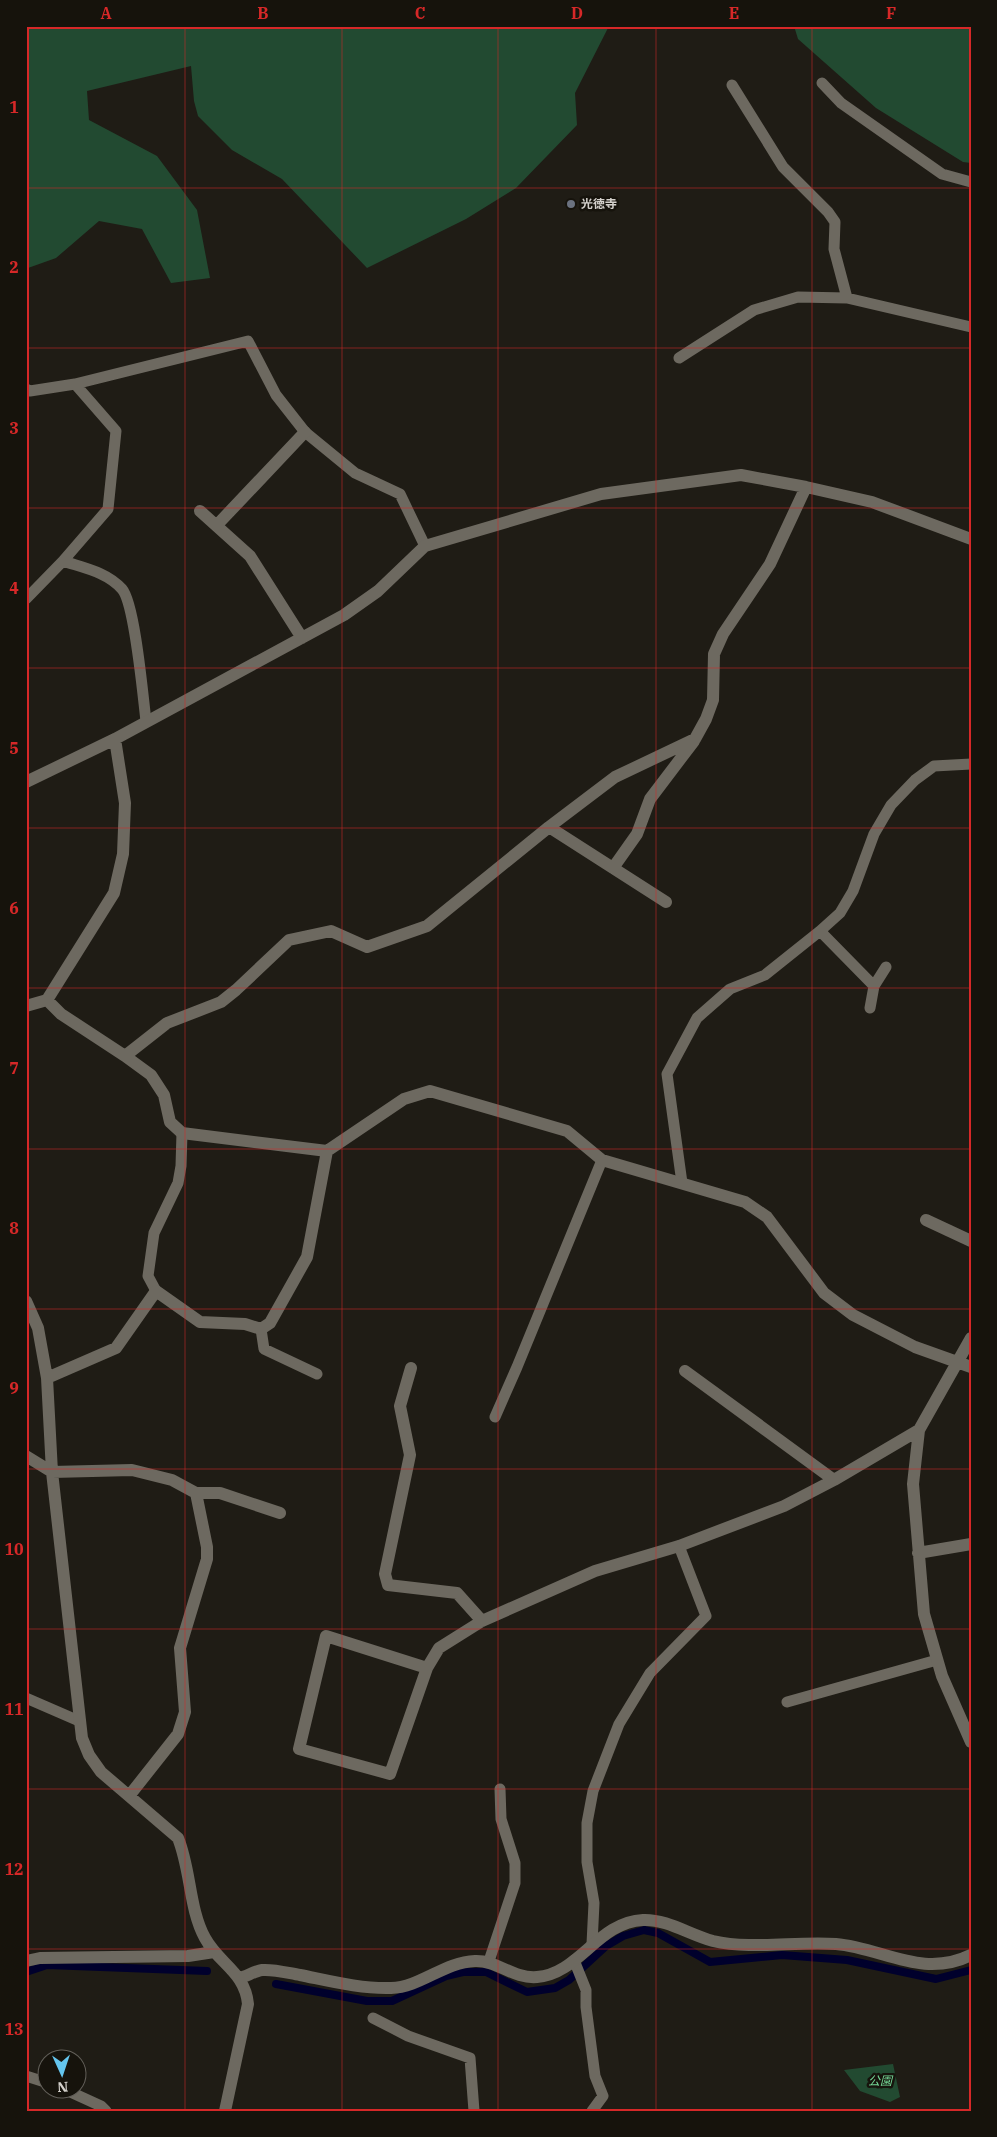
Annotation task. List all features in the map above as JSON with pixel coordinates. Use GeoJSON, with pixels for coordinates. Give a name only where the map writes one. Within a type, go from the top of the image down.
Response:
{"type":"FeatureCollection","features":[{"type":"Feature","properties":{"kind":"street"},"geometry":{"type":"LineString","coordinates":[[217,524],[305,432]]}},
{"type":"Feature","properties":{"kind":"street"},"geometry":{"type":"LineString","coordinates":[[26,782],[115,739],[344,615],[378,591],[425,546],[601,494],[741,474],[872,502],[954,535],[971,539]]}},
{"type":"Feature","properties":{"kind":"street"},"geometry":{"type":"LineString","coordinates":[[613,868],[637,834],[650,799],[696,739],[713,700],[714,654],[723,634],[770,564],[806,487]]}},
{"type":"Feature","properties":{"kind":"street"},"geometry":{"type":"LineString","coordinates":[[200,511],[217,524],[250,556],[302,638]]}},
{"type":"Feature","properties":{"kind":"street"},"geometry":{"type":"LineString","coordinates":[[26,1006],[47,1000],[114,893],[123,854],[125,803],[115,739]]}},
{"type":"Feature","properties":{"kind":"street"},"geometry":{"type":"LineString","coordinates":[[125,1056],[167,1023],[220,1002],[236,990],[289,940],[331,931],[367,947],[427,926],[549,827],[615,777],[696,739]]}},
{"type":"Feature","properties":{"kind":"street"},"geometry":{"type":"LineString","coordinates":[[549,827],[666,902]]}},
{"type":"Feature","properties":{"kind":"street"},"geometry":{"type":"LineString","coordinates":[[47,1000],[61,1014],[125,1056],[151,1076],[164,1095],[170,1122],[182,1133],[327,1151],[404,1099],[430,1091],[567,1131],[602,1160],[745,1202],[767,1217],[824,1293],[853,1316],[915,1347],[971,1367]]}},
{"type":"Feature","properties":{"kind":"street"},"geometry":{"type":"LineString","coordinates":[[47,1378],[116,1348],[156,1291],[200,1322],[245,1324],[261,1329],[270,1323],[307,1257],[327,1151]]}},
{"type":"Feature","properties":{"kind":"street"},"geometry":{"type":"LineString","coordinates":[[926,1220],[971,1241]]}},
{"type":"Feature","properties":{"kind":"street"},"geometry":{"type":"LineString","coordinates":[[26,1301],[38,1328],[47,1378],[52,1472],[82,1738],[101,1772],[178,1838],[184,1853],[199,1924],[205,1939],[214,1952],[240,1978],[247,1994],[248,2004],[225,2111]]}},
{"type":"Feature","properties":{"kind":"street"},"geometry":{"type":"LineString","coordinates":[[971,1338],[919,1430],[913,1484],[924,1614],[942,1676],[971,1742]]}},
{"type":"Feature","properties":{"kind":"street"},"geometry":{"type":"LineString","coordinates":[[411,1368],[400,1406],[410,1455],[385,1574],[388,1585],[457,1593],[482,1621]]}},
{"type":"Feature","properties":{"kind":"street"},"geometry":{"type":"LineString","coordinates":[[685,1371],[834,1480]]}},
{"type":"Feature","properties":{"kind":"street"},"geometry":{"type":"LineString","coordinates":[[427,1668],[326,1636],[299,1749],[390,1774],[427,1668],[439,1648],[482,1621],[595,1571],[679,1546],[784,1506],[834,1480],[919,1430]]}},
{"type":"Feature","properties":{"kind":"street"},"geometry":{"type":"LineString","coordinates":[[26,1456],[52,1472],[132,1470],[172,1480],[196,1493],[220,1493],[280,1513]]}},
{"type":"Feature","properties":{"kind":"street"},"geometry":{"type":"LineString","coordinates":[[129,1796],[178,1734],[185,1712],[180,1648],[207,1559],[207,1546],[196,1493]]}},
{"type":"Feature","properties":{"kind":"street"},"geometry":{"type":"LineString","coordinates":[[918,1553],[971,1544]]}},
{"type":"Feature","properties":{"kind":"street"},"geometry":{"type":"LineString","coordinates":[[240,1978],[260,1970],[372,1988],[394,1988],[412,1984],[450,1965],[474,1961],[489,1961],[517,1976],[537,1977],[559,1971],[575,1961],[592,1944],[620,1924],[644,1920],[660,1922],[713,1941],[837,1944],[918,1964],[941,1964],[971,1955]]}},
{"type":"Feature","properties":{"kind":"street"},"geometry":{"type":"LineString","coordinates":[[26,1961],[40,1958],[188,1956],[214,1952]]}},
{"type":"Feature","properties":{"kind":"lane"},"geometry":{"type":"LineString","coordinates":[[822,83],[841,104],[942,174],[971,182]]}},
{"type":"Feature","properties":{"kind":"lane"},"geometry":{"type":"LineString","coordinates":[[732,85],[783,167],[828,212],[835,222],[834,249],[847,298]]}},
{"type":"Feature","properties":{"kind":"lane"},"geometry":{"type":"LineString","coordinates":[[680,358],[754,310],[798,297],[847,298],[971,327]]}},
{"type":"Feature","properties":{"kind":"lane"},"geometry":{"type":"LineString","coordinates":[[26,390],[75,384],[248,341],[276,395],[305,432],[354,473],[400,494],[425,546]]}},
{"type":"Feature","properties":{"kind":"lane"},"geometry":{"type":"LineString","coordinates":[[26,599],[108,510],[116,431],[75,384]]}},
{"type":"Feature","properties":{"kind":"lane"},"geometry":{"type":"LineString","coordinates":[[63,561],[106,576],[123,590],[131,610],[146,721]]}},
{"type":"Feature","properties":{"kind":"lane"},"geometry":{"type":"LineString","coordinates":[[682,1183],[667,1074],[697,1018],[730,989],[765,974],[840,913],[853,891],[874,834],[891,805],[916,780],[934,766],[971,764]]}},
{"type":"Feature","properties":{"kind":"lane"},"geometry":{"type":"LineString","coordinates":[[820,930],[874,986]]}},
{"type":"Feature","properties":{"kind":"lane"},"geometry":{"type":"LineString","coordinates":[[870,1008],[874,986],[886,967]]}},
{"type":"Feature","properties":{"kind":"lane"},"geometry":{"type":"LineString","coordinates":[[26,998],[47,1000]]}},
{"type":"Feature","properties":{"kind":"lane"},"geometry":{"type":"LineString","coordinates":[[156,1291],[148,1276],[154,1233],[178,1183],[181,1166],[182,1133]]}},
{"type":"Feature","properties":{"kind":"lane"},"geometry":{"type":"LineString","coordinates":[[494,1417],[525,1349],[602,1160]]}},
{"type":"Feature","properties":{"kind":"lane"},"geometry":{"type":"LineString","coordinates":[[261,1329],[264,1349],[317,1374]]}},
{"type":"Feature","properties":{"kind":"lane"},"geometry":{"type":"LineString","coordinates":[[592,1944],[594,1903],[587,1862],[587,1823],[593,1791],[619,1724],[650,1673],[706,1616],[679,1546]]}},
{"type":"Feature","properties":{"kind":"lane"},"geometry":{"type":"LineString","coordinates":[[788,1702],[937,1660]]}},
{"type":"Feature","properties":{"kind":"lane"},"geometry":{"type":"LineString","coordinates":[[26,1698],[79,1721]]}},
{"type":"Feature","properties":{"kind":"lane"},"geometry":{"type":"LineString","coordinates":[[489,1961],[515,1883],[515,1863],[501,1819],[500,1788]]}},
{"type":"Feature","properties":{"kind":"lane"},"geometry":{"type":"LineString","coordinates":[[575,1961],[586,1990],[586,2007],[595,2076],[603,2096],[592,2111]]}},
{"type":"Feature","properties":{"kind":"lane"},"geometry":{"type":"LineString","coordinates":[[373,2018],[408,2036],[470,2058],[474,2111]]}},
{"type":"Feature","properties":{"kind":"lane"},"geometry":{"type":"LineString","coordinates":[[26,2076],[38,2080]]}},
{"type":"Feature","properties":{"kind":"lane"},"geometry":{"type":"LineString","coordinates":[[88,2100],[102,2106],[106,2111]]}},
{"type":"Feature","properties":{"kind":"green space"},"geometry":{"type":"Polygon","coordinates":[[[26,26],[609,26],[575,93],[577,125],[516,188],[466,219],[367,268],[282,179],[232,150],[198,116],[194,101],[191,66],[87,91],[89,120],[157,156],[197,210],[210,278],[171,283],[142,229],[99,221],[56,258],[28,268],[26,273],[26,26]]]}},
{"type":"Feature","properties":{"kind":"green space"},"geometry":{"type":"Polygon","coordinates":[[[794,26],[971,26],[971,163],[963,162],[876,108],[798,39],[794,26]]]}},
{"type":"Feature","properties":{"kind":"green space","name":"公園"},"geometry":{"type":"Polygon","coordinates":[[[893,2064],[900,2097],[890,2102],[860,2091],[844,2070],[893,2064]]]}},
{"type":"Feature","properties":{"kind":"waterway"},"geometry":{"type":"LineString","coordinates":[[276,1984],[367,2001],[392,2001],[446,1976],[463,1972],[486,1972],[527,1992],[555,1988],[569,1980],[606,1946],[623,1936],[644,1930],[658,1933],[710,1962],[782,1955],[847,1960],[936,1979],[971,1970]]}},
{"type":"Feature","properties":{"kind":"waterway"},"geometry":{"type":"LineString","coordinates":[[26,1972],[47,1965],[207,1971]]}},
{"type":"Feature","properties":{"kind":"place","name":"光徳寺"},"geometry":{"type":"Point","coordinates":[571,204]}}]}
